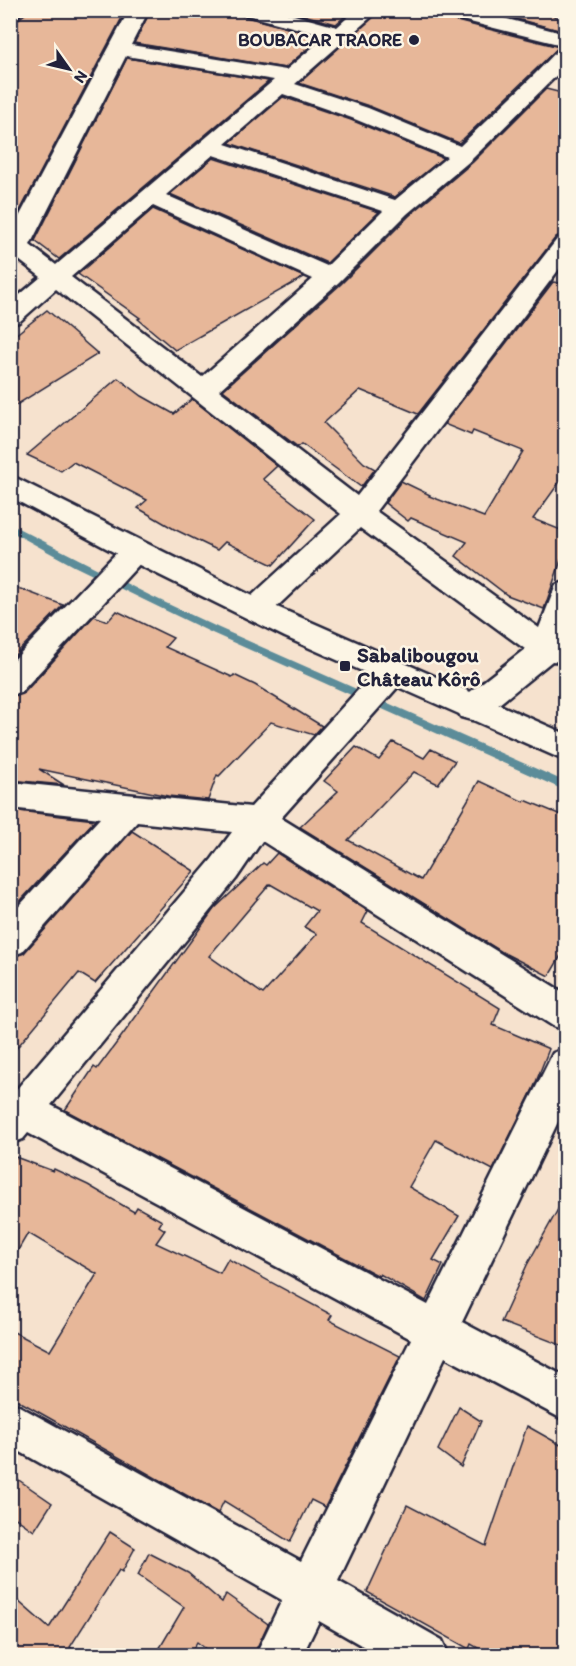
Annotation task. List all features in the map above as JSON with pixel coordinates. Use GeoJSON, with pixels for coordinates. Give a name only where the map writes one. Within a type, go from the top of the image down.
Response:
{"type":"FeatureCollection","features":[{"type":"Feature","properties":{"kind":"street"},"geometry":{"type":"LineString","coordinates":[[139,10],[14,243],[359,513],[556,650]]}},
{"type":"Feature","properties":{"kind":"street"},"geometry":{"type":"LineString","coordinates":[[250,10],[342,34]]}},
{"type":"Feature","properties":{"kind":"street"},"geometry":{"type":"LineString","coordinates":[[10,316],[369,10]]}},
{"type":"Feature","properties":{"kind":"street"},"geometry":{"type":"LineString","coordinates":[[445,10],[566,40]]}},
{"type":"Feature","properties":{"kind":"street"},"geometry":{"type":"LineString","coordinates":[[119,49],[287,81],[462,155]]}},
{"type":"Feature","properties":{"kind":"street"},"geometry":{"type":"LineString","coordinates":[[202,391],[330,277],[399,209],[554,81],[566,53]]}},
{"type":"Feature","properties":{"kind":"street"},"geometry":{"type":"LineString","coordinates":[[209,146],[399,209]]}},
{"type":"Feature","properties":{"kind":"street"},"geometry":{"type":"LineString","coordinates":[[151,197],[330,277]]}},
{"type":"Feature","properties":{"kind":"street"},"geometry":{"type":"LineString","coordinates":[[256,609],[359,513],[566,243]]}},
{"type":"Feature","properties":{"kind":"street"},"geometry":{"type":"LineString","coordinates":[[10,485],[135,551],[256,609],[392,673],[566,748]]}},
{"type":"Feature","properties":{"kind":"street"},"geometry":{"type":"LineString","coordinates":[[10,684],[135,551]]}},
{"type":"Feature","properties":{"kind":"street"},"geometry":{"type":"LineString","coordinates":[[472,708],[556,650],[566,593]]}},
{"type":"Feature","properties":{"kind":"street"},"geometry":{"type":"LineString","coordinates":[[392,673],[258,821],[224,869],[17,1118],[436,1331],[566,1400]]}},
{"type":"Feature","properties":{"kind":"street"},"geometry":{"type":"LineString","coordinates":[[10,795],[258,821],[566,1014]]}},
{"type":"Feature","properties":{"kind":"street"},"geometry":{"type":"LineString","coordinates":[[10,941],[130,807]]}},
{"type":"Feature","properties":{"kind":"street"},"geometry":{"type":"LineString","coordinates":[[278,1656],[566,1065]]}},
{"type":"Feature","properties":{"kind":"street"},"geometry":{"type":"LineString","coordinates":[[10,1422],[426,1656]]}},
{"type":"Feature","properties":{"kind":"building"},"geometry":{"type":"Polygon","coordinates":[[[30,10],[126,10],[13,224],[10,222],[10,26],[30,10]]]}},
{"type":"Feature","properties":{"kind":"building"},"geometry":{"type":"Polygon","coordinates":[[[151,10],[238,10],[242,16],[321,37],[285,68],[134,43],[151,10]]]}},
{"type":"Feature","properties":{"kind":"building"},"geometry":{"type":"Polygon","coordinates":[[[286,10],[352,10],[336,24],[286,10]]]}},
{"type":"Feature","properties":{"kind":"building"},"geometry":{"type":"Polygon","coordinates":[[[381,10],[433,10],[437,16],[559,47],[459,143],[369,106],[299,83],[381,10]]]}},
{"type":"Feature","properties":{"kind":"building"},"geometry":{"type":"Polygon","coordinates":[[[483,10],[536,10],[566,20],[566,32],[483,10]]]}},
{"type":"Feature","properties":{"kind":"building"},"geometry":{"type":"Polygon","coordinates":[[[127,58],[269,81],[59,259],[35,241],[127,58]]]}},
{"type":"Feature","properties":{"kind":"building"},"geometry":{"type":"Polygon","coordinates":[[[546,89],[566,94],[566,234],[556,237],[418,414],[360,390],[324,423],[364,463],[375,469],[361,487],[302,444],[298,447],[223,390],[341,284],[409,216],[473,162],[546,89]]]}},
{"type":"Feature","properties":{"kind":"building"},"geometry":{"type":"Polygon","coordinates":[[[283,97],[351,120],[443,158],[395,197],[229,143],[283,97]]]}},
{"type":"Feature","properties":{"kind":"building"},"geometry":{"type":"Polygon","coordinates":[[[213,158],[379,212],[327,263],[170,194],[213,158]]]}},
{"type":"Feature","properties":{"kind":"building"},"geometry":{"type":"Polygon","coordinates":[[[153,209],[304,277],[175,350],[138,319],[140,318],[78,274],[153,209]]]}},
{"type":"Feature","properties":{"kind":"building"},"geometry":{"type":"Polygon","coordinates":[[[553,282],[566,284],[566,473],[533,519],[566,532],[566,546],[544,609],[507,595],[456,556],[467,542],[411,518],[408,521],[385,503],[401,481],[429,496],[484,517],[523,451],[473,431],[471,435],[444,424],[553,282]]]}},
{"type":"Feature","properties":{"kind":"building"},"geometry":{"type":"Polygon","coordinates":[[[47,310],[98,354],[10,409],[10,339],[47,310]]]}},
{"type":"Feature","properties":{"kind":"building"},"geometry":{"type":"Polygon","coordinates":[[[118,378],[142,396],[174,414],[192,399],[277,466],[263,479],[315,519],[273,565],[225,542],[217,550],[174,529],[138,508],[147,500],[73,462],[61,471],[27,455],[118,378]]]}},
{"type":"Feature","properties":{"kind":"building"},"geometry":{"type":"Polygon","coordinates":[[[10,585],[63,605],[10,660],[10,585]]]}},
{"type":"Feature","properties":{"kind":"building"},"geometry":{"type":"Polygon","coordinates":[[[117,611],[173,638],[165,647],[255,685],[322,726],[314,735],[271,722],[219,776],[217,775],[208,800],[168,796],[39,769],[64,785],[10,780],[10,698],[23,694],[94,616],[108,621],[117,611]]]}},
{"type":"Feature","properties":{"kind":"building"},"geometry":{"type":"Polygon","coordinates":[[[393,742],[424,758],[431,749],[455,761],[438,784],[414,772],[348,840],[421,880],[479,781],[524,802],[525,800],[566,817],[566,947],[549,976],[502,952],[300,827],[338,791],[324,781],[356,747],[379,760],[393,742]]]}},
{"type":"Feature","properties":{"kind":"building"},"geometry":{"type":"Polygon","coordinates":[[[10,810],[95,820],[10,912],[10,810]]]}},
{"type":"Feature","properties":{"kind":"building"},"geometry":{"type":"Polygon","coordinates":[[[132,831],[194,871],[95,983],[79,973],[10,1056],[10,958],[24,953],[132,831]]]}},
{"type":"Feature","properties":{"kind":"building"},"geometry":{"type":"Polygon","coordinates":[[[277,853],[368,911],[362,923],[500,1008],[493,1025],[549,1049],[534,1087],[493,1170],[436,1140],[409,1187],[459,1216],[433,1260],[443,1265],[426,1301],[380,1274],[379,1276],[65,1110],[94,1067],[97,1069],[214,909],[263,863],[266,865],[277,853]],[[270,884],[209,956],[263,994],[317,934],[304,927],[317,911],[270,884]]]}},
{"type":"Feature","properties":{"kind":"building"},"geometry":{"type":"Polygon","coordinates":[[[10,1155],[53,1171],[54,1169],[88,1185],[134,1212],[137,1207],[162,1221],[159,1226],[165,1230],[156,1243],[220,1273],[228,1259],[332,1315],[329,1320],[400,1356],[325,1507],[311,1500],[290,1542],[224,1501],[218,1513],[10,1396],[10,1330],[50,1351],[97,1274],[28,1233],[10,1264],[10,1155]]]}},
{"type":"Feature","properties":{"kind":"building"},"geometry":{"type":"Polygon","coordinates":[[[566,1195],[566,1347],[501,1322],[527,1265],[566,1195]]]}},
{"type":"Feature","properties":{"kind":"building"},"geometry":{"type":"Polygon","coordinates":[[[459,1407],[481,1421],[461,1467],[438,1450],[459,1407]]]}},
{"type":"Feature","properties":{"kind":"building"},"geometry":{"type":"Polygon","coordinates":[[[527,1426],[566,1448],[566,1656],[492,1656],[471,1644],[469,1649],[367,1592],[407,1505],[486,1546],[527,1426]]]}},
{"type":"Feature","properties":{"kind":"building"},"geometry":{"type":"Polygon","coordinates":[[[10,1474],[52,1503],[34,1531],[10,1514],[10,1474]]]}},
{"type":"Feature","properties":{"kind":"building"},"geometry":{"type":"Polygon","coordinates":[[[110,1532],[135,1548],[122,1572],[119,1570],[70,1647],[80,1656],[10,1656],[10,1594],[49,1628],[110,1532]]]}},
{"type":"Feature","properties":{"kind":"building"},"geometry":{"type":"Polygon","coordinates":[[[149,1553],[188,1573],[222,1602],[226,1594],[268,1624],[253,1656],[215,1656],[197,1642],[189,1656],[155,1656],[184,1607],[138,1575],[149,1553]]]}},
{"type":"Feature","properties":{"kind":"waterway"},"geometry":{"type":"LineString","coordinates":[[10,527],[215,631],[566,787]]}},
{"type":"Feature","properties":{"kind":"place","name":"BOUBACAR TRAORE"},"geometry":{"type":"Point","coordinates":[414,40]}},
{"type":"Feature","properties":{"kind":"place","name":"Sabalibougou Château Kôrô"},"geometry":{"type":"Point","coordinates":[345,666]}}]}
